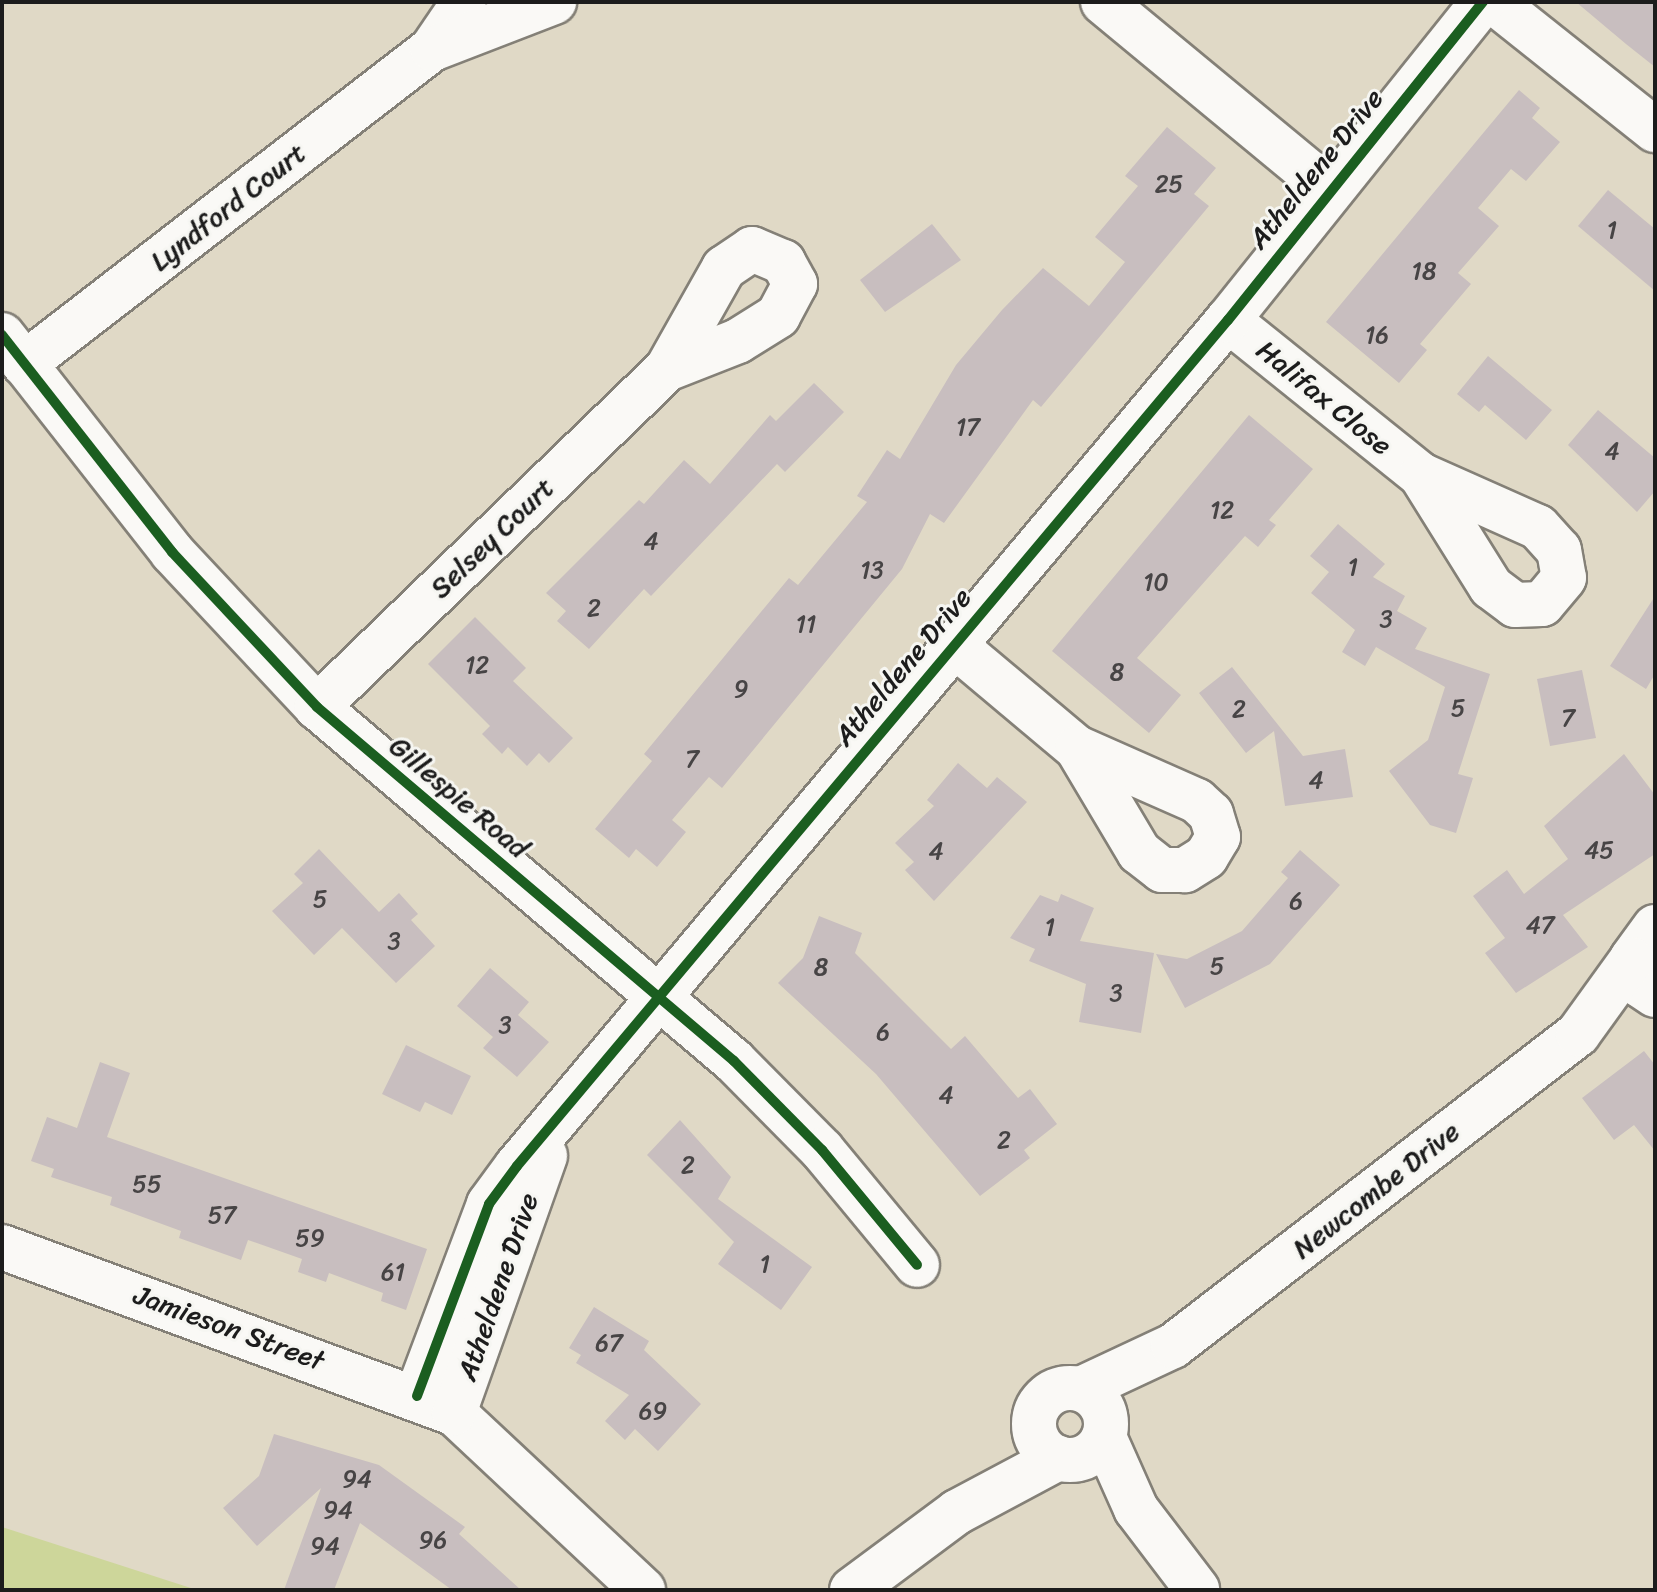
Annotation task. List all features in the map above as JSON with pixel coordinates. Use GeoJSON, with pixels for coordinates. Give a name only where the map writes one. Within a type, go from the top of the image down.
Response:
{"type":"FeatureCollection","features":[{"type":"Feature","properties":{"kind":"street","name":"Lyndford Court"},"geometry":{"type":"LineString","coordinates":[[432,49],[464,2]]}},
{"type":"Feature","properties":{"kind":"street","name":"Lyndford Court"},"geometry":{"type":"LineString","coordinates":[[13,349],[432,49],[554,2]]}},
{"type":"Feature","properties":{"kind":"street"},"geometry":{"type":"LineString","coordinates":[[1103,2],[1329,189]]}},
{"type":"Feature","properties":{"kind":"street","name":"Atheldene Drive"},"geometry":{"type":"LineString","coordinates":[[436,1404],[489,1204],[659,994],[1228,320],[1329,189],[1483,2]]}},
{"type":"Feature","properties":{"kind":"street"},"geometry":{"type":"LineString","coordinates":[[1494,2],[1655,130]]}},
{"type":"Feature","properties":{"kind":"street","name":"Halifax Close"},"geometry":{"type":"LineString","coordinates":[[1228,320],[1421,475]]}},
{"type":"Feature","properties":{"kind":"street","name":"Gillespie Road"},"geometry":{"type":"LineString","coordinates":[[13,349],[172,552],[317,707],[659,994],[822,1150],[917,1265]]}},
{"type":"Feature","properties":{"kind":"street","name":"Selsey Court"},"geometry":{"type":"LineString","coordinates":[[317,707],[667,369]]}},
{"type":"Feature","properties":{"kind":"street"},"geometry":{"type":"LineString","coordinates":[[953,644],[1077,748]]}},
{"type":"Feature","properties":{"kind":"street","name":"Newcombe Drive"},"geometry":{"type":"LineString","coordinates":[[1081,1389],[1173,1346],[1578,1034],[1648,969]]}},
{"type":"Feature","properties":{"kind":"street","name":"Jamieson Street"},"geometry":{"type":"LineString","coordinates":[[2,1247],[436,1404]]}},
{"type":"Feature","properties":{"kind":"street","name":"Newcombe Drive"},"geometry":{"type":"LineString","coordinates":[[1105,1433],[1173,1346]]}},
{"type":"Feature","properties":{"kind":"street"},"geometry":{"type":"LineString","coordinates":[[957,1512],[1035,1415],[1047,1395],[1081,1389],[1101,1404],[1105,1433],[1136,1509],[1197,1589]]}},
{"type":"Feature","properties":{"kind":"street"},"geometry":{"type":"LineString","coordinates":[[436,1404],[643,1590]]}},
{"type":"Feature","properties":{"kind":"street"},"geometry":{"type":"LineString","coordinates":[[1035,1415],[1039,1441],[1136,1509]]}},
{"type":"Feature","properties":{"kind":"street"},"geometry":{"type":"LineString","coordinates":[[852,1590],[957,1512],[1061,1458],[1088,1456],[1105,1433]]}},
{"type":"Feature","properties":{"kind":"street"},"geometry":{"type":"LineString","coordinates":[[584,1534],[622,1590]]}},
{"type":"Feature","properties":{"kind":"green space"},"geometry":{"type":"Polygon","coordinates":[[[2,1527],[197,1590],[2,1590],[2,1527]]]}},
{"type":"Feature","properties":{"kind":"building"},"geometry":{"type":"Polygon","coordinates":[[[1576,2],[1655,2],[1655,67],[1626,44],[1576,2]]]}},
{"type":"Feature","properties":{"kind":"building"},"geometry":{"type":"Polygon","coordinates":[[[1519,90],[1540,108],[1532,118],[1560,142],[1526,181],[1511,169],[1478,208],[1499,226],[1458,273],[1471,284],[1420,344],[1427,350],[1399,383],[1326,322],[1519,90]]]}},
{"type":"Feature","properties":{"kind":"building"},"geometry":{"type":"Polygon","coordinates":[[[1167,127],[1216,168],[1194,194],[1209,206],[1041,407],[1033,400],[944,523],[930,514],[902,569],[722,788],[709,777],[672,820],[686,832],[657,867],[636,849],[629,858],[595,829],[652,761],[644,754],[789,578],[798,585],[867,502],[857,496],[887,450],[900,459],[956,365],[1002,310],[1043,268],[1089,306],[1125,262],[1095,237],[1138,186],[1125,176],[1167,127]]]}},
{"type":"Feature","properties":{"kind":"building"},"geometry":{"type":"Polygon","coordinates":[[[1608,190],[1655,229],[1655,291],[1578,226],[1608,190]]]}},
{"type":"Feature","properties":{"kind":"building"},"geometry":{"type":"Polygon","coordinates":[[[932,224],[961,260],[885,312],[860,280],[932,224]]]}},
{"type":"Feature","properties":{"kind":"building"},"geometry":{"type":"Polygon","coordinates":[[[1488,356],[1552,410],[1526,440],[1485,405],[1479,412],[1457,394],[1488,356]]]}},
{"type":"Feature","properties":{"kind":"building"},"geometry":{"type":"Polygon","coordinates":[[[814,383],[844,412],[785,472],[777,464],[651,596],[644,589],[589,649],[557,621],[566,611],[546,593],[639,500],[644,504],[684,460],[710,484],[770,415],[776,421],[814,383]]]}},
{"type":"Feature","properties":{"kind":"building"},"geometry":{"type":"Polygon","coordinates":[[[1598,410],[1655,458],[1655,491],[1637,512],[1568,445],[1598,410]]]}},
{"type":"Feature","properties":{"kind":"building"},"geometry":{"type":"Polygon","coordinates":[[[1249,415],[1313,469],[1269,520],[1276,525],[1258,547],[1245,536],[1137,658],[1181,695],[1149,733],[1052,651],[1249,415]]]}},
{"type":"Feature","properties":{"kind":"building"},"geometry":{"type":"Polygon","coordinates":[[[1338,524],[1385,564],[1373,577],[1405,596],[1397,611],[1427,628],[1415,649],[1490,674],[1458,774],[1473,778],[1456,833],[1430,825],[1389,771],[1428,740],[1445,687],[1376,647],[1365,666],[1342,652],[1355,630],[1311,593],[1329,572],[1310,556],[1338,524]]]}},
{"type":"Feature","properties":{"kind":"building"},"geometry":{"type":"Polygon","coordinates":[[[1655,596],[1655,674],[1646,689],[1610,666],[1655,596]]]}},
{"type":"Feature","properties":{"kind":"building"},"geometry":{"type":"Polygon","coordinates":[[[475,617],[526,668],[513,681],[573,738],[549,763],[539,753],[527,766],[508,747],[502,754],[482,734],[490,726],[428,664],[475,617]]]}},
{"type":"Feature","properties":{"kind":"building"},"geometry":{"type":"Polygon","coordinates":[[[1232,667],[1303,756],[1345,749],[1353,797],[1285,806],[1274,731],[1246,753],[1199,693],[1232,667]]]}},
{"type":"Feature","properties":{"kind":"building"},"geometry":{"type":"Polygon","coordinates":[[[1582,670],[1596,738],[1550,746],[1537,679],[1582,670]]]}},
{"type":"Feature","properties":{"kind":"building"},"geometry":{"type":"Polygon","coordinates":[[[1624,754],[1655,795],[1655,854],[1563,915],[1588,947],[1516,993],[1485,953],[1505,938],[1473,896],[1507,870],[1524,894],[1568,859],[1544,826],[1624,754]]]}},
{"type":"Feature","properties":{"kind":"building"},"geometry":{"type":"Polygon","coordinates":[[[958,763],[987,788],[997,777],[1027,802],[934,901],[905,870],[914,862],[895,843],[934,806],[927,800],[958,763]]]}},
{"type":"Feature","properties":{"kind":"building"},"geometry":{"type":"Polygon","coordinates":[[[319,849],[379,912],[399,893],[418,914],[411,920],[435,946],[396,983],[342,928],[314,955],[272,911],[303,883],[294,874],[319,849]]]}},
{"type":"Feature","properties":{"kind":"building"},"geometry":{"type":"Polygon","coordinates":[[[1300,850],[1340,885],[1270,964],[1185,1008],[1156,954],[1187,959],[1242,931],[1288,878],[1281,872],[1300,850]]]}},
{"type":"Feature","properties":{"kind":"building"},"geometry":{"type":"Polygon","coordinates":[[[1061,894],[1094,908],[1080,941],[1154,953],[1141,1033],[1079,1022],[1086,984],[1029,961],[1035,949],[1010,938],[1040,895],[1058,902],[1061,894]]]}},
{"type":"Feature","properties":{"kind":"building"},"geometry":{"type":"Polygon","coordinates":[[[819,916],[862,933],[855,953],[951,1049],[965,1036],[1018,1098],[1030,1089],[1057,1124],[1024,1150],[1030,1158],[980,1196],[876,1074],[778,983],[803,958],[819,916]]]}},
{"type":"Feature","properties":{"kind":"building"},"geometry":{"type":"Polygon","coordinates":[[[490,968],[529,1002],[518,1015],[549,1042],[517,1077],[483,1048],[493,1037],[457,1006],[490,968]]]}},
{"type":"Feature","properties":{"kind":"building"},"geometry":{"type":"Polygon","coordinates":[[[406,1045],[471,1076],[452,1115],[425,1102],[420,1112],[382,1094],[406,1045]]]}},
{"type":"Feature","properties":{"kind":"building"},"geometry":{"type":"Polygon","coordinates":[[[1644,1051],[1655,1065],[1655,1151],[1634,1125],[1614,1140],[1582,1098],[1644,1051]]]}},
{"type":"Feature","properties":{"kind":"building"},"geometry":{"type":"Polygon","coordinates":[[[100,1062],[130,1073],[107,1137],[427,1249],[406,1310],[381,1301],[383,1293],[329,1273],[326,1282],[298,1272],[302,1259],[248,1240],[241,1260],[179,1238],[181,1231],[110,1205],[112,1197],[51,1177],[54,1169],[31,1161],[47,1117],[77,1128],[100,1062]]]}},
{"type":"Feature","properties":{"kind":"building"},"geometry":{"type":"Polygon","coordinates":[[[680,1120],[731,1177],[718,1199],[812,1267],[781,1310],[718,1264],[734,1242],[647,1155],[680,1120]]]}},
{"type":"Feature","properties":{"kind":"building"},"geometry":{"type":"Polygon","coordinates":[[[594,1307],[649,1341],[644,1350],[701,1404],[658,1451],[635,1429],[625,1440],[605,1421],[629,1395],[576,1363],[581,1355],[569,1348],[594,1307]]]}},
{"type":"Feature","properties":{"kind":"building"},"geometry":{"type":"Polygon","coordinates":[[[274,1434],[379,1465],[465,1527],[459,1534],[521,1590],[452,1590],[360,1523],[334,1590],[284,1590],[321,1488],[257,1546],[223,1508],[259,1476],[274,1434]]]}},
{"type":"Feature","properties":{"kind":"cycle path"},"geometry":{"type":"LineString","coordinates":[[417,1396],[489,1204],[517,1166],[1228,320],[1483,2]]}},
{"type":"Feature","properties":{"kind":"cycle path"},"geometry":{"type":"LineString","coordinates":[[2,335],[172,552],[317,707],[734,1061],[822,1150],[917,1265]]}}]}
